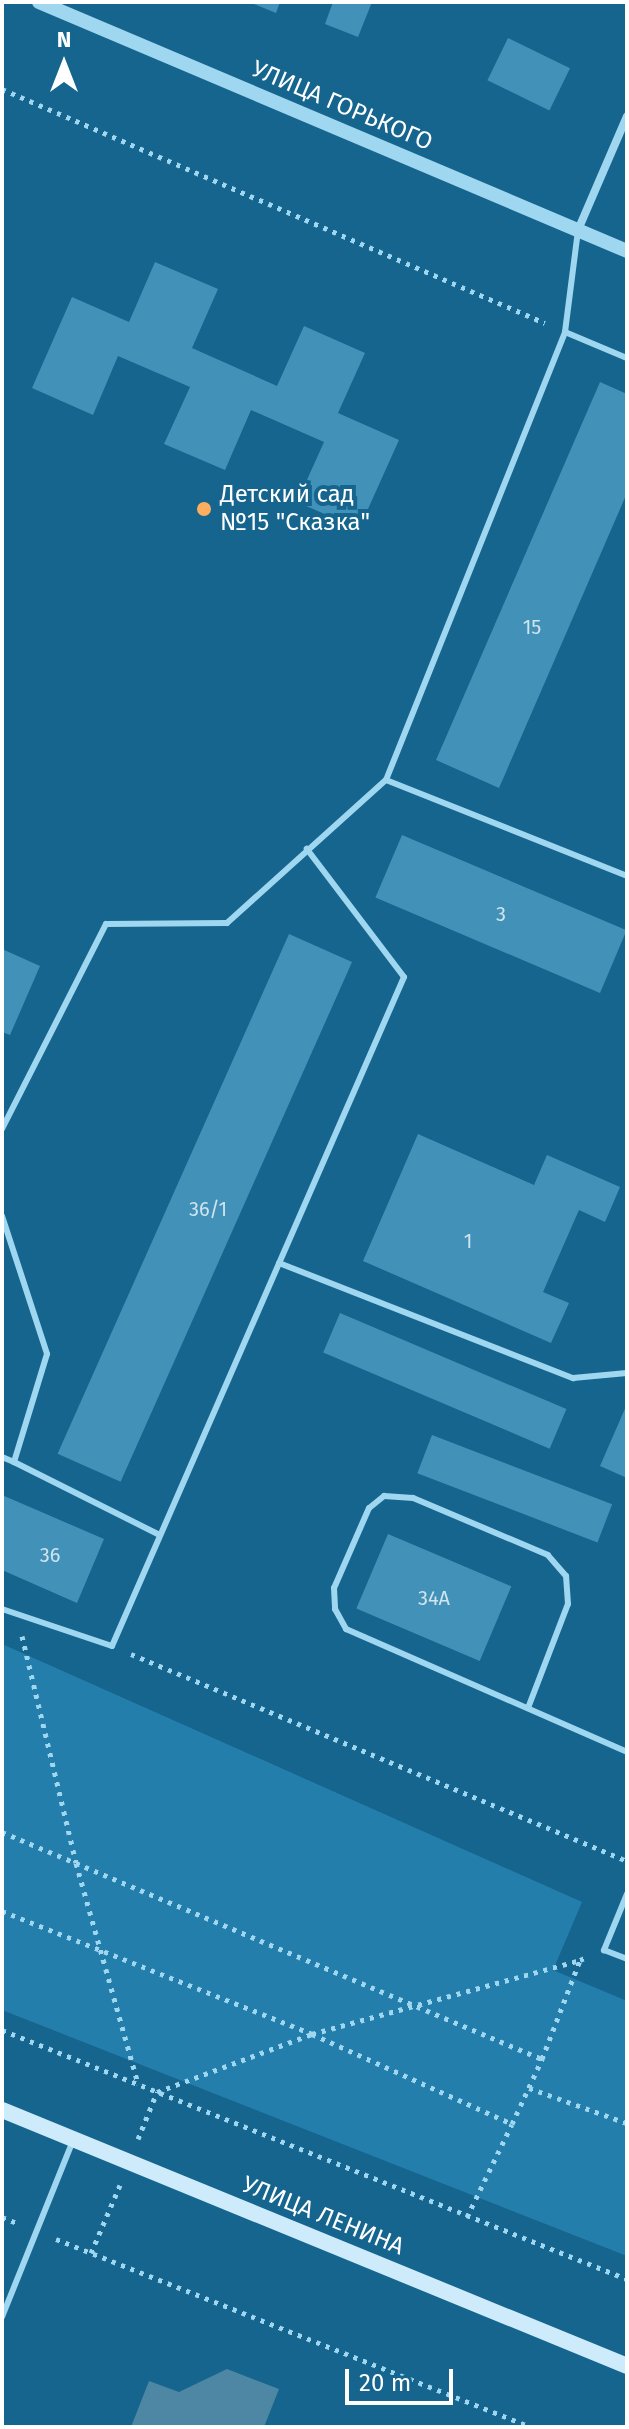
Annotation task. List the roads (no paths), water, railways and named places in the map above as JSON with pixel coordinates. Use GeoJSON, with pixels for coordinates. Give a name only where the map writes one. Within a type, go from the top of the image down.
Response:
{"type":"FeatureCollection","features":[{"type":"Feature","properties":{"kind":"main road","name":"УЛИЦА ЛЕНИНА"},"geometry":{"type":"LineString","coordinates":[[2,2110],[627,2366]]}},
{"type":"Feature","properties":{"kind":"street","name":"УЛИЦА ГОРЬКОГО"},"geometry":{"type":"LineString","coordinates":[[39,2],[627,251]]}},
{"type":"Feature","properties":{"kind":"street"},"geometry":{"type":"LineString","coordinates":[[578,230],[627,116]]}},
{"type":"Feature","properties":{"kind":"lane"},"geometry":{"type":"LineString","coordinates":[[2,1129],[106,924],[227,923],[386,780],[565,332],[578,230]]}},
{"type":"Feature","properties":{"kind":"lane"},"geometry":{"type":"LineString","coordinates":[[565,332],[627,358]]}},
{"type":"Feature","properties":{"kind":"lane"},"geometry":{"type":"LineString","coordinates":[[386,780],[627,876]]}},
{"type":"Feature","properties":{"kind":"lane"},"geometry":{"type":"LineString","coordinates":[[2,1609],[112,1646],[404,977],[307,849]]}},
{"type":"Feature","properties":{"kind":"lane"},"geometry":{"type":"LineString","coordinates":[[2,1216],[47,1354],[14,1462]]}},
{"type":"Feature","properties":{"kind":"lane"},"geometry":{"type":"LineString","coordinates":[[279,1263],[573,1378],[627,1373]]}},
{"type":"Feature","properties":{"kind":"lane"},"geometry":{"type":"LineString","coordinates":[[2,1457],[160,1535]]}},
{"type":"Feature","properties":{"kind":"lane"},"geometry":{"type":"LineString","coordinates":[[528,1708],[568,1604],[566,1576],[548,1555],[413,1498],[384,1496],[369,1508],[334,1588],[335,1609],[346,1629],[627,1752]]}},
{"type":"Feature","properties":{"kind":"lane"},"geometry":{"type":"LineString","coordinates":[[627,1894],[604,1950],[627,1959]]}},
{"type":"Feature","properties":{"kind":"lane"},"geometry":{"type":"LineString","coordinates":[[2,2317],[34,2230],[73,2140]]}},
{"type":"Feature","properties":{"kind":"place","name":"Детский сад №15 \"Сказка\""},"geometry":{"type":"Point","coordinates":[204,509]}}]}
